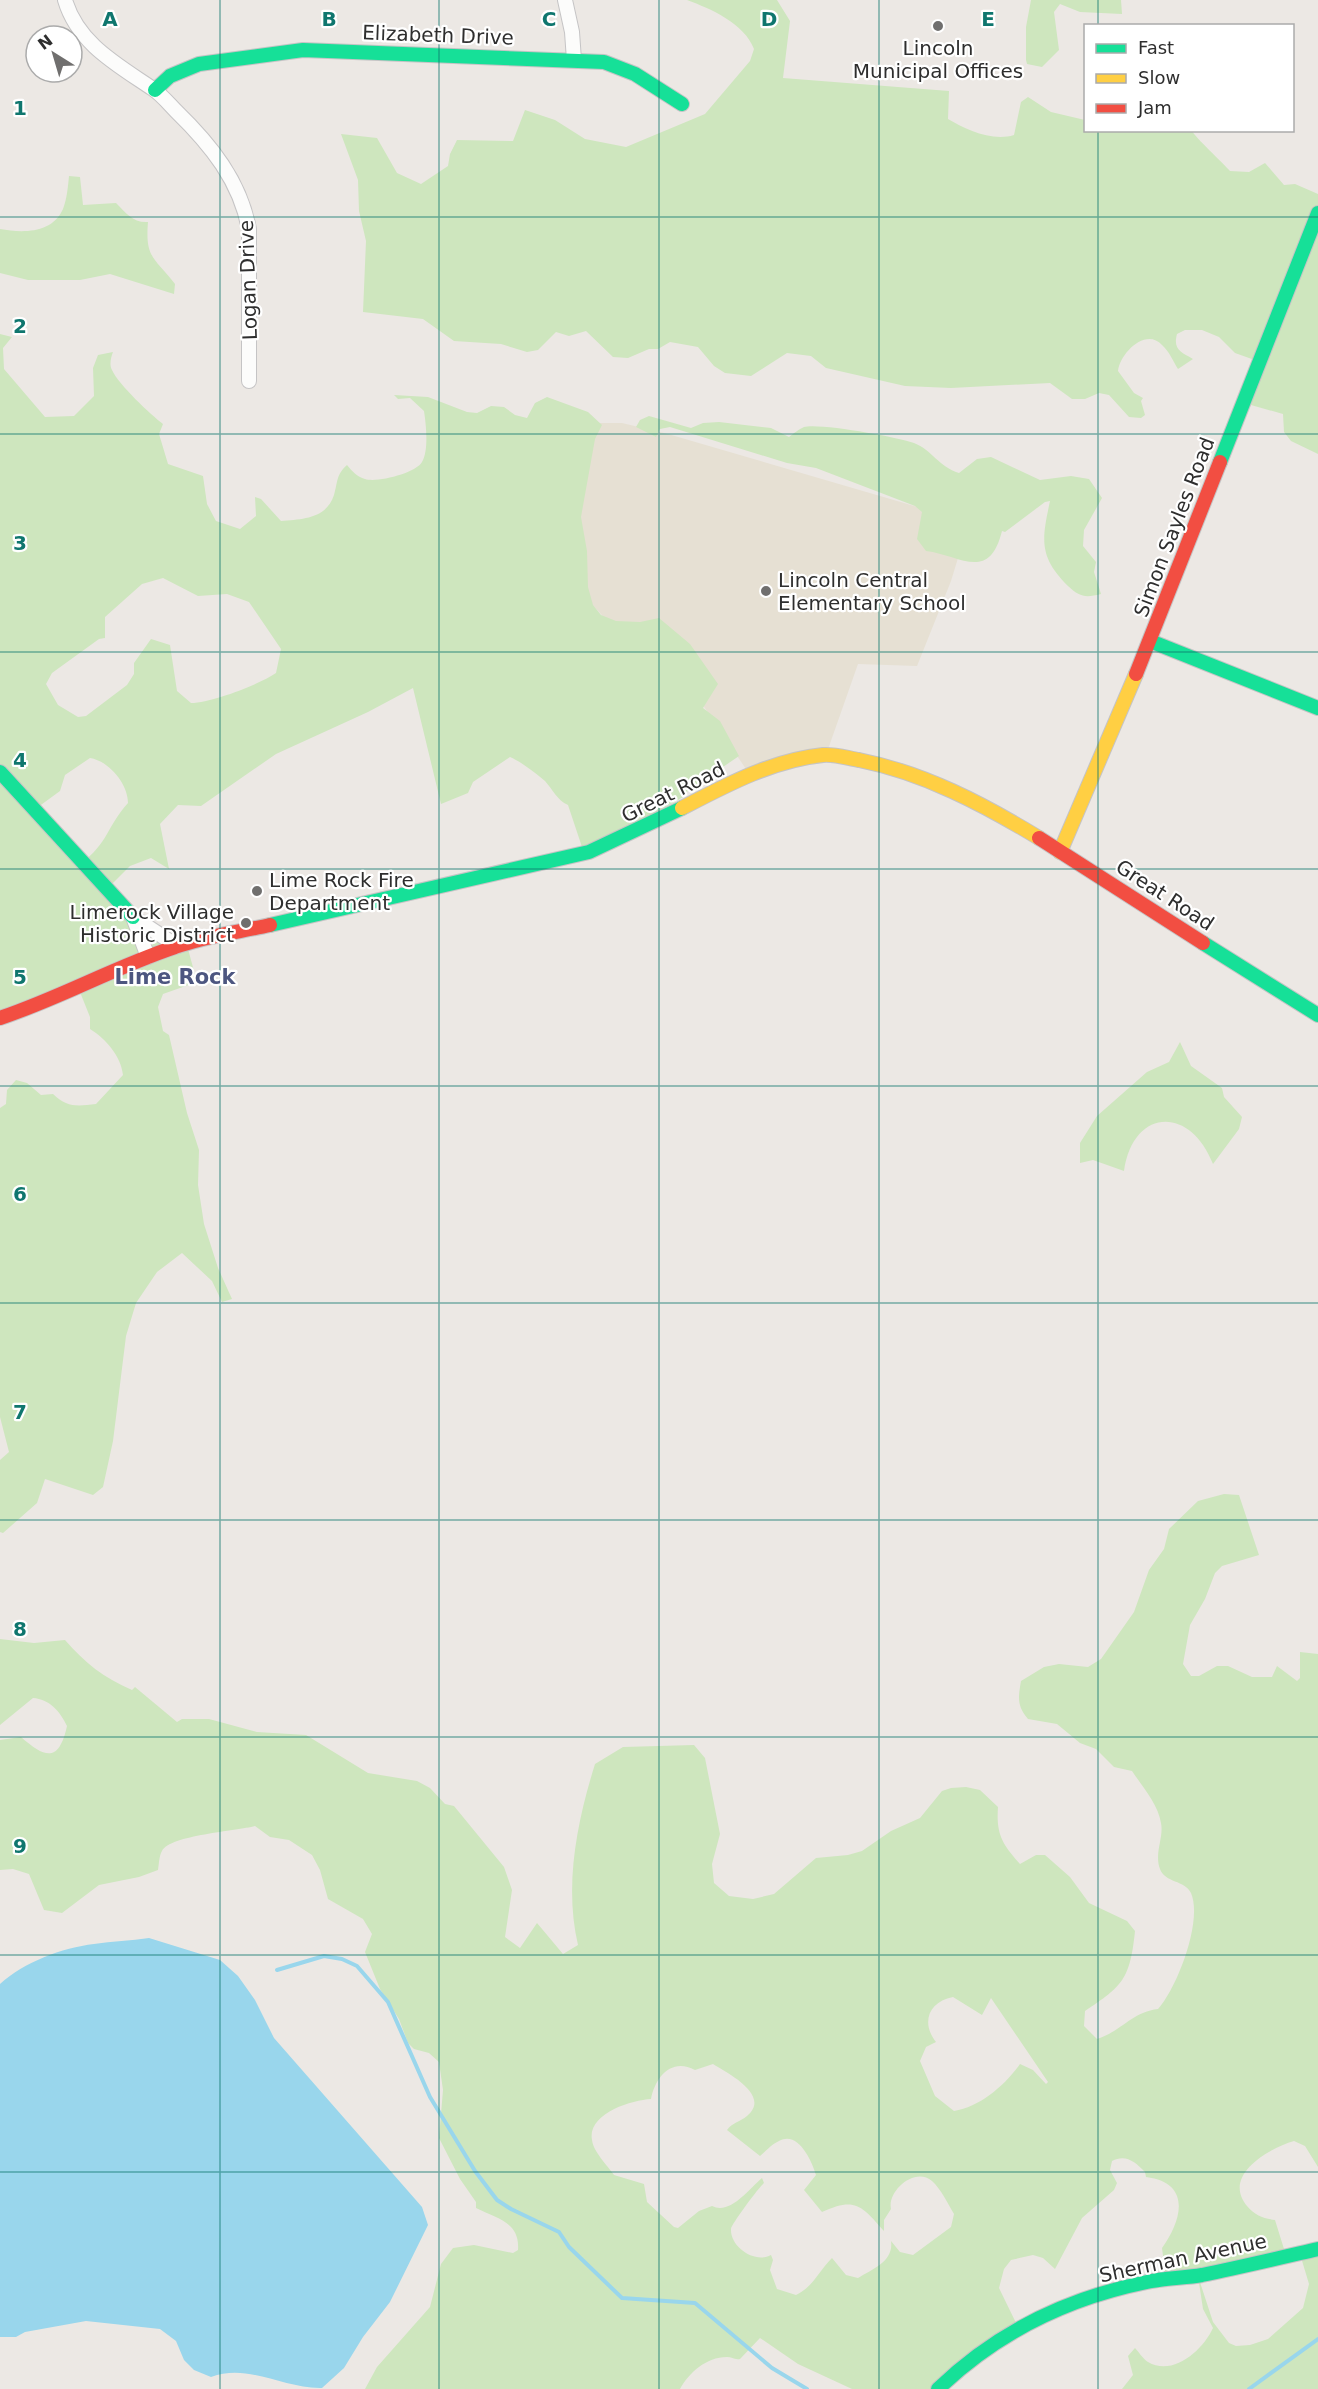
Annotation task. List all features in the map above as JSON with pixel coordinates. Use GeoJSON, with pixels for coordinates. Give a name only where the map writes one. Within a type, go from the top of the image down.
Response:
{"type":"FeatureCollection","features":[{"type":"Feature","properties":{"kind":"street","name":"Logan Drive"},"geometry":{"type":"LineString","coordinates":[[65,0],[80,29],[98,52],[155,90],[186,120],[225,166],[245,206],[249,230],[249,381]]}},
{"type":"Feature","properties":{"kind":"street"},"geometry":{"type":"LineString","coordinates":[[565,0],[572,32],[574,60]]}},
{"type":"Feature","properties":{"kind":"street","name":"Elizabeth Drive"},"geometry":{"type":"LineString","coordinates":[[155,90],[170,76],[191,66],[303,50],[574,60],[626,67],[682,104]]}},
{"type":"Feature","properties":{"kind":"street","name":"Simon Sayles Road"},"geometry":{"type":"LineString","coordinates":[[1060,852],[1150,641],[1318,213]]}},
{"type":"Feature","properties":{"kind":"street"},"geometry":{"type":"LineString","coordinates":[[1150,641],[1318,708]]}},
{"type":"Feature","properties":{"kind":"street","name":"Great Road"},"geometry":{"type":"LineString","coordinates":[[0,1018],[48,1002],[95,978],[177,946],[589,852],[617,841],[750,776],[798,759],[826,754],[897,768],[939,784],[1060,852],[1318,1015]]}},
{"type":"Feature","properties":{"kind":"street"},"geometry":{"type":"LineString","coordinates":[[0,772],[133,917],[177,946]]}},
{"type":"Feature","properties":{"kind":"street"},"geometry":{"type":"LineString","coordinates":[[133,917],[148,957]]}},
{"type":"Feature","properties":{"kind":"street","name":"Sherman Avenue"},"geometry":{"type":"LineString","coordinates":[[938,2389],[957,2369],[1015,2329],[1096,2296],[1148,2282],[1208,2274],[1318,2249]]}},
{"type":"Feature","properties":{"kind":"shaded area","name":"Lincoln Central Elementary School"},"geometry":{"type":"Polygon","coordinates":[[[594,423],[622,423],[668,434],[969,522],[951,581],[917,666],[858,664],[826,755],[750,775],[663,646],[610,624],[589,601],[574,546],[594,423]]]}},
{"type":"Feature","properties":{"kind":"green space"},"geometry":{"type":"Polygon","coordinates":[[[687,0],[777,0],[790,21],[783,78],[949,91],[948,119],[988,136],[1014,135],[1021,102],[1028,97],[1051,112],[1084,120],[1084,132],[1193,132],[1230,171],[1249,172],[1265,163],[1284,185],[1295,184],[1318,194],[1318,454],[1291,441],[1284,432],[1283,414],[1251,405],[1263,363],[1235,353],[1219,337],[1202,330],[1185,330],[1177,334],[1177,347],[1193,359],[1178,369],[1167,350],[1156,340],[1149,339],[1135,344],[1123,357],[1118,371],[1134,393],[1143,398],[1141,401],[1145,415],[1141,418],[1129,417],[1109,395],[1099,393],[1085,399],[1072,399],[1050,383],[951,388],[905,386],[826,368],[811,356],[787,353],[751,376],[725,373],[714,366],[698,347],[670,342],[658,349],[649,349],[628,358],[613,357],[586,331],[569,336],[556,332],[538,350],[527,352],[501,344],[454,341],[423,319],[363,312],[366,241],[359,211],[358,180],[341,134],[377,138],[397,173],[421,184],[448,166],[450,154],[457,140],[513,141],[525,110],[555,120],[585,139],[626,147],[705,114],[750,61],[754,49],[743,32],[726,18],[687,0]]]}},
{"type":"Feature","properties":{"kind":"green space"},"geometry":{"type":"Polygon","coordinates":[[[1031,0],[1121,0],[1122,14],[1080,12],[1060,4],[1054,12],[1059,50],[1042,67],[1027,64],[1026,60],[1026,27],[1031,0]]]}},
{"type":"Feature","properties":{"kind":"green space"},"geometry":{"type":"Polygon","coordinates":[[[69,176],[80,177],[83,205],[116,203],[134,219],[148,222],[148,243],[152,256],[175,284],[174,294],[110,274],[80,280],[28,280],[0,273],[0,229],[36,230],[52,223],[63,209],[69,176]]]}},
{"type":"Feature","properties":{"kind":"green space"},"geometry":{"type":"Polygon","coordinates":[[[0,334],[12,337],[3,348],[4,369],[45,417],[74,416],[94,396],[93,368],[98,355],[113,352],[111,366],[115,376],[135,399],[163,424],[159,434],[168,464],[203,476],[207,504],[216,521],[240,529],[256,516],[255,497],[261,499],[281,521],[305,518],[320,513],[330,503],[339,475],[347,465],[360,477],[371,480],[396,476],[418,466],[426,451],[424,411],[410,398],[398,399],[394,395],[428,397],[467,412],[477,413],[491,406],[504,407],[515,415],[527,418],[535,403],[547,397],[588,412],[602,425],[595,439],[581,517],[587,551],[588,587],[593,605],[601,615],[616,621],[640,622],[659,618],[690,644],[718,684],[703,708],[720,721],[739,756],[685,793],[685,796],[584,853],[568,805],[558,798],[542,778],[510,757],[473,782],[468,793],[441,804],[413,688],[368,712],[276,754],[201,806],[178,805],[160,824],[169,869],[151,858],[130,866],[107,889],[188,949],[197,982],[163,994],[158,1007],[163,1031],[169,1035],[187,1113],[199,1150],[198,1185],[204,1224],[218,1268],[232,1299],[222,1302],[212,1281],[182,1253],[157,1272],[136,1303],[126,1336],[113,1441],[103,1487],[93,1495],[45,1479],[37,1503],[3,1533],[0,1532],[0,1460],[9,1452],[0,1417],[0,1108],[6,1104],[7,1090],[16,1080],[27,1083],[41,1095],[53,1094],[68,1104],[84,1105],[96,1104],[123,1075],[122,1068],[112,1049],[90,1029],[90,1017],[80,992],[0,1020],[0,334]],[[163,578],[142,584],[105,617],[105,638],[99,639],[52,673],[46,684],[58,705],[78,717],[86,716],[127,685],[134,674],[134,663],[151,639],[170,645],[177,691],[191,703],[211,700],[235,692],[276,673],[281,649],[249,602],[227,594],[198,596],[163,578]],[[90,758],[65,775],[60,791],[34,810],[81,863],[97,849],[128,803],[125,788],[116,774],[104,764],[90,758]]]}},
{"type":"Feature","properties":{"kind":"green space"},"geometry":{"type":"Polygon","coordinates":[[[649,416],[691,428],[703,423],[719,422],[771,428],[789,437],[804,427],[813,426],[876,434],[914,443],[946,467],[959,473],[977,459],[991,457],[1040,480],[1071,476],[1089,479],[1102,498],[1084,530],[1083,546],[1096,562],[1094,572],[1101,594],[1083,596],[1076,592],[1051,565],[1044,537],[1050,501],[1045,502],[1005,532],[1002,531],[989,557],[972,562],[962,560],[926,551],[917,539],[922,512],[915,506],[816,468],[787,463],[670,427],[660,429],[656,437],[636,427],[640,420],[649,416]]]}},
{"type":"Feature","properties":{"kind":"green space"},"geometry":{"type":"Polygon","coordinates":[[[1180,1042],[1191,1066],[1222,1088],[1224,1097],[1242,1117],[1239,1129],[1213,1164],[1203,1145],[1191,1131],[1177,1124],[1163,1122],[1150,1126],[1138,1135],[1129,1150],[1124,1171],[1093,1160],[1080,1163],[1080,1143],[1097,1116],[1147,1072],[1169,1062],[1180,1042]]]}},
{"type":"Feature","properties":{"kind":"green space"},"geometry":{"type":"Polygon","coordinates":[[[1224,1494],[1239,1495],[1259,1555],[1222,1566],[1215,1573],[1205,1599],[1190,1625],[1183,1664],[1191,1676],[1199,1676],[1217,1666],[1228,1666],[1252,1677],[1272,1677],[1277,1666],[1297,1681],[1300,1678],[1300,1652],[1318,1654],[1318,2167],[1305,2146],[1294,2141],[1261,2157],[1244,2174],[1240,2184],[1241,2195],[1253,2212],[1275,2220],[1284,2249],[1166,2279],[1162,2248],[1178,2215],[1177,2195],[1171,2187],[1161,2181],[1146,2177],[1145,2172],[1130,2160],[1122,2158],[1112,2161],[1110,2170],[1117,2183],[1114,2190],[1082,2218],[1055,2269],[1043,2258],[1033,2255],[1011,2260],[1004,2269],[999,2288],[1019,2329],[930,2389],[852,2389],[798,2364],[760,2338],[740,2359],[727,2357],[705,2363],[688,2377],[680,2389],[365,2389],[377,2367],[430,2307],[441,2264],[453,2248],[474,2245],[513,2253],[518,2250],[518,2241],[511,2227],[506,2223],[476,2208],[476,2202],[460,2179],[439,2138],[443,2090],[439,2062],[429,2053],[414,2049],[408,2043],[399,2019],[380,1989],[365,1952],[372,1934],[363,1919],[328,1899],[320,1870],[312,1855],[289,1840],[270,1837],[255,1826],[177,1841],[162,1851],[158,1870],[139,1877],[99,1885],[62,1913],[44,1910],[29,1874],[13,1869],[0,1870],[0,1740],[21,1737],[38,1750],[50,1753],[56,1751],[60,1746],[67,1726],[53,1707],[33,1698],[0,1725],[0,1639],[34,1643],[65,1640],[96,1669],[132,1690],[135,1687],[177,1722],[182,1719],[209,1719],[257,1732],[306,1735],[368,1773],[417,1781],[430,1788],[445,1804],[454,1806],[504,1867],[512,1890],[505,1937],[520,1948],[537,1923],[563,1954],[578,1945],[572,1900],[572,1877],[583,1808],[595,1764],[623,1747],[694,1745],[705,1758],[720,1834],[712,1864],[714,1883],[729,1896],[753,1899],[774,1894],[816,1858],[848,1855],[862,1851],[891,1831],[920,1818],[942,1791],[966,1787],[980,1790],[998,1807],[999,1832],[1020,1864],[1036,1855],[1045,1855],[1070,1877],[1089,1903],[1127,1921],[1135,1931],[1130,1960],[1122,1980],[1108,1995],[1085,2011],[1084,2026],[1097,2039],[1106,2036],[1141,2014],[1158,2009],[1173,1986],[1186,1954],[1194,1920],[1194,1905],[1188,1889],[1166,1877],[1160,1869],[1158,1857],[1162,1829],[1157,1809],[1132,1771],[1114,1767],[1096,1749],[1080,1743],[1057,1724],[1028,1719],[1019,1702],[1021,1681],[1044,1667],[1059,1664],[1088,1667],[1101,1659],[1134,1612],[1149,1570],[1164,1549],[1169,1529],[1198,1501],[1224,1494]],[[953,1997],[938,2003],[933,2008],[928,2021],[931,2035],[936,2042],[926,2047],[920,2061],[935,2096],[954,2111],[964,2109],[991,2094],[1020,2064],[1033,2070],[1046,2084],[1048,2082],[991,1998],[982,2015],[953,1997]],[[713,2064],[695,2070],[679,2066],[672,2068],[660,2077],[651,2099],[633,2102],[612,2110],[596,2123],[592,2131],[595,2149],[614,2175],[644,2184],[647,2202],[674,2227],[678,2228],[699,2211],[712,2206],[719,2208],[732,2204],[762,2178],[764,2183],[735,2221],[731,2229],[732,2236],[739,2248],[751,2255],[765,2257],[771,2255],[773,2260],[770,2270],[777,2289],[796,2295],[812,2283],[832,2258],[846,2275],[858,2278],[876,2268],[886,2259],[891,2248],[891,2241],[900,2252],[913,2255],[951,2227],[954,2214],[938,2188],[925,2177],[911,2179],[898,2188],[893,2195],[891,2209],[884,2220],[884,2231],[857,2206],[842,2205],[822,2212],[804,2190],[816,2175],[808,2155],[798,2143],[786,2139],[779,2141],[760,2156],[727,2130],[747,2116],[753,2108],[754,2100],[745,2086],[713,2064]]]}},
{"type":"Feature","properties":{"kind":"green space"},"geometry":{"type":"Polygon","coordinates":[[[1318,2252],[1318,2389],[1122,2389],[1133,2375],[1128,2356],[1135,2348],[1148,2362],[1158,2366],[1167,2366],[1186,2359],[1202,2345],[1213,2328],[1203,2309],[1198,2276],[1213,2322],[1229,2343],[1236,2346],[1250,2345],[1268,2339],[1303,2308],[1309,2284],[1300,2254],[1318,2252]]]}},
{"type":"Feature","properties":{"kind":"water"},"geometry":{"type":"Polygon","coordinates":[[[149,1938],[220,1960],[238,1976],[255,2000],[274,2038],[422,2207],[428,2225],[390,2302],[363,2337],[344,2368],[322,2388],[294,2385],[239,2373],[225,2373],[211,2377],[194,2370],[184,2360],[176,2341],[160,2329],[86,2321],[25,2332],[16,2337],[0,2337],[0,1984],[20,1969],[44,1957],[69,1949],[149,1938]]]}},
{"type":"Feature","properties":{"kind":"waterway"},"geometry":{"type":"LineString","coordinates":[[277,1970],[324,1956],[342,1959],[357,1966],[388,2002],[430,2097],[475,2171],[497,2200],[559,2232],[569,2247],[622,2298],[695,2303],[772,2368],[807,2389]]}},
{"type":"Feature","properties":{"kind":"waterway"},"geometry":{"type":"LineString","coordinates":[[1249,2389],[1318,2339]]}},
{"type":"Feature","properties":{"kind":"traffic: fast"},"geometry":{"type":"LineString","coordinates":[[155,90],[170,76],[199,64],[303,50],[604,62],[635,74],[682,104]]}},
{"type":"Feature","properties":{"kind":"traffic: fast"},"geometry":{"type":"LineString","coordinates":[[1220,462],[1318,213]]}},
{"type":"Feature","properties":{"kind":"traffic: fast"},"geometry":{"type":"LineString","coordinates":[[1150,641],[1318,708]]}},
{"type":"Feature","properties":{"kind":"traffic: fast"},"geometry":{"type":"LineString","coordinates":[[0,772],[133,917]]}},
{"type":"Feature","properties":{"kind":"traffic: fast"},"geometry":{"type":"LineString","coordinates":[[270,925],[589,852],[682,808]]}},
{"type":"Feature","properties":{"kind":"traffic: fast"},"geometry":{"type":"LineString","coordinates":[[1203,943],[1318,1015]]}},
{"type":"Feature","properties":{"kind":"traffic: fast"},"geometry":{"type":"LineString","coordinates":[[938,2389],[984,2351],[1061,2308],[1147,2282],[1202,2275],[1318,2249]]}},
{"type":"Feature","properties":{"kind":"traffic: slow"},"geometry":{"type":"LineString","coordinates":[[1060,852],[1136,674]]}},
{"type":"Feature","properties":{"kind":"traffic: slow"},"geometry":{"type":"LineString","coordinates":[[682,808],[733,782],[768,768],[804,758],[832,755],[883,766],[930,781],[975,802],[1039,838]]}},
{"type":"Feature","properties":{"kind":"traffic: jam"},"geometry":{"type":"LineString","coordinates":[[1136,674],[1220,462]]}},
{"type":"Feature","properties":{"kind":"traffic: jam"},"geometry":{"type":"LineString","coordinates":[[1039,838],[1203,943]]}},
{"type":"Feature","properties":{"kind":"traffic: jam"},"geometry":{"type":"LineString","coordinates":[[0,1018],[186,943],[270,925]]}},
{"type":"Feature","properties":{"kind":"place","name":"Lincoln Municipal Offices"},"geometry":{"type":"Point","coordinates":[938,26]}},
{"type":"Feature","properties":{"kind":"place","name":"Lincoln Central Elementary School"},"geometry":{"type":"Point","coordinates":[766,591]}},
{"type":"Feature","properties":{"kind":"place","name":"Lime Rock Fire Department"},"geometry":{"type":"Point","coordinates":[257,891]}},
{"type":"Feature","properties":{"kind":"place","name":"Limerock Village Historic District"},"geometry":{"type":"Point","coordinates":[246,923]}},
{"type":"Feature","properties":{"kind":"district","name":"Lime Rock"},"geometry":{"type":"Point","coordinates":[175,977]}}]}
